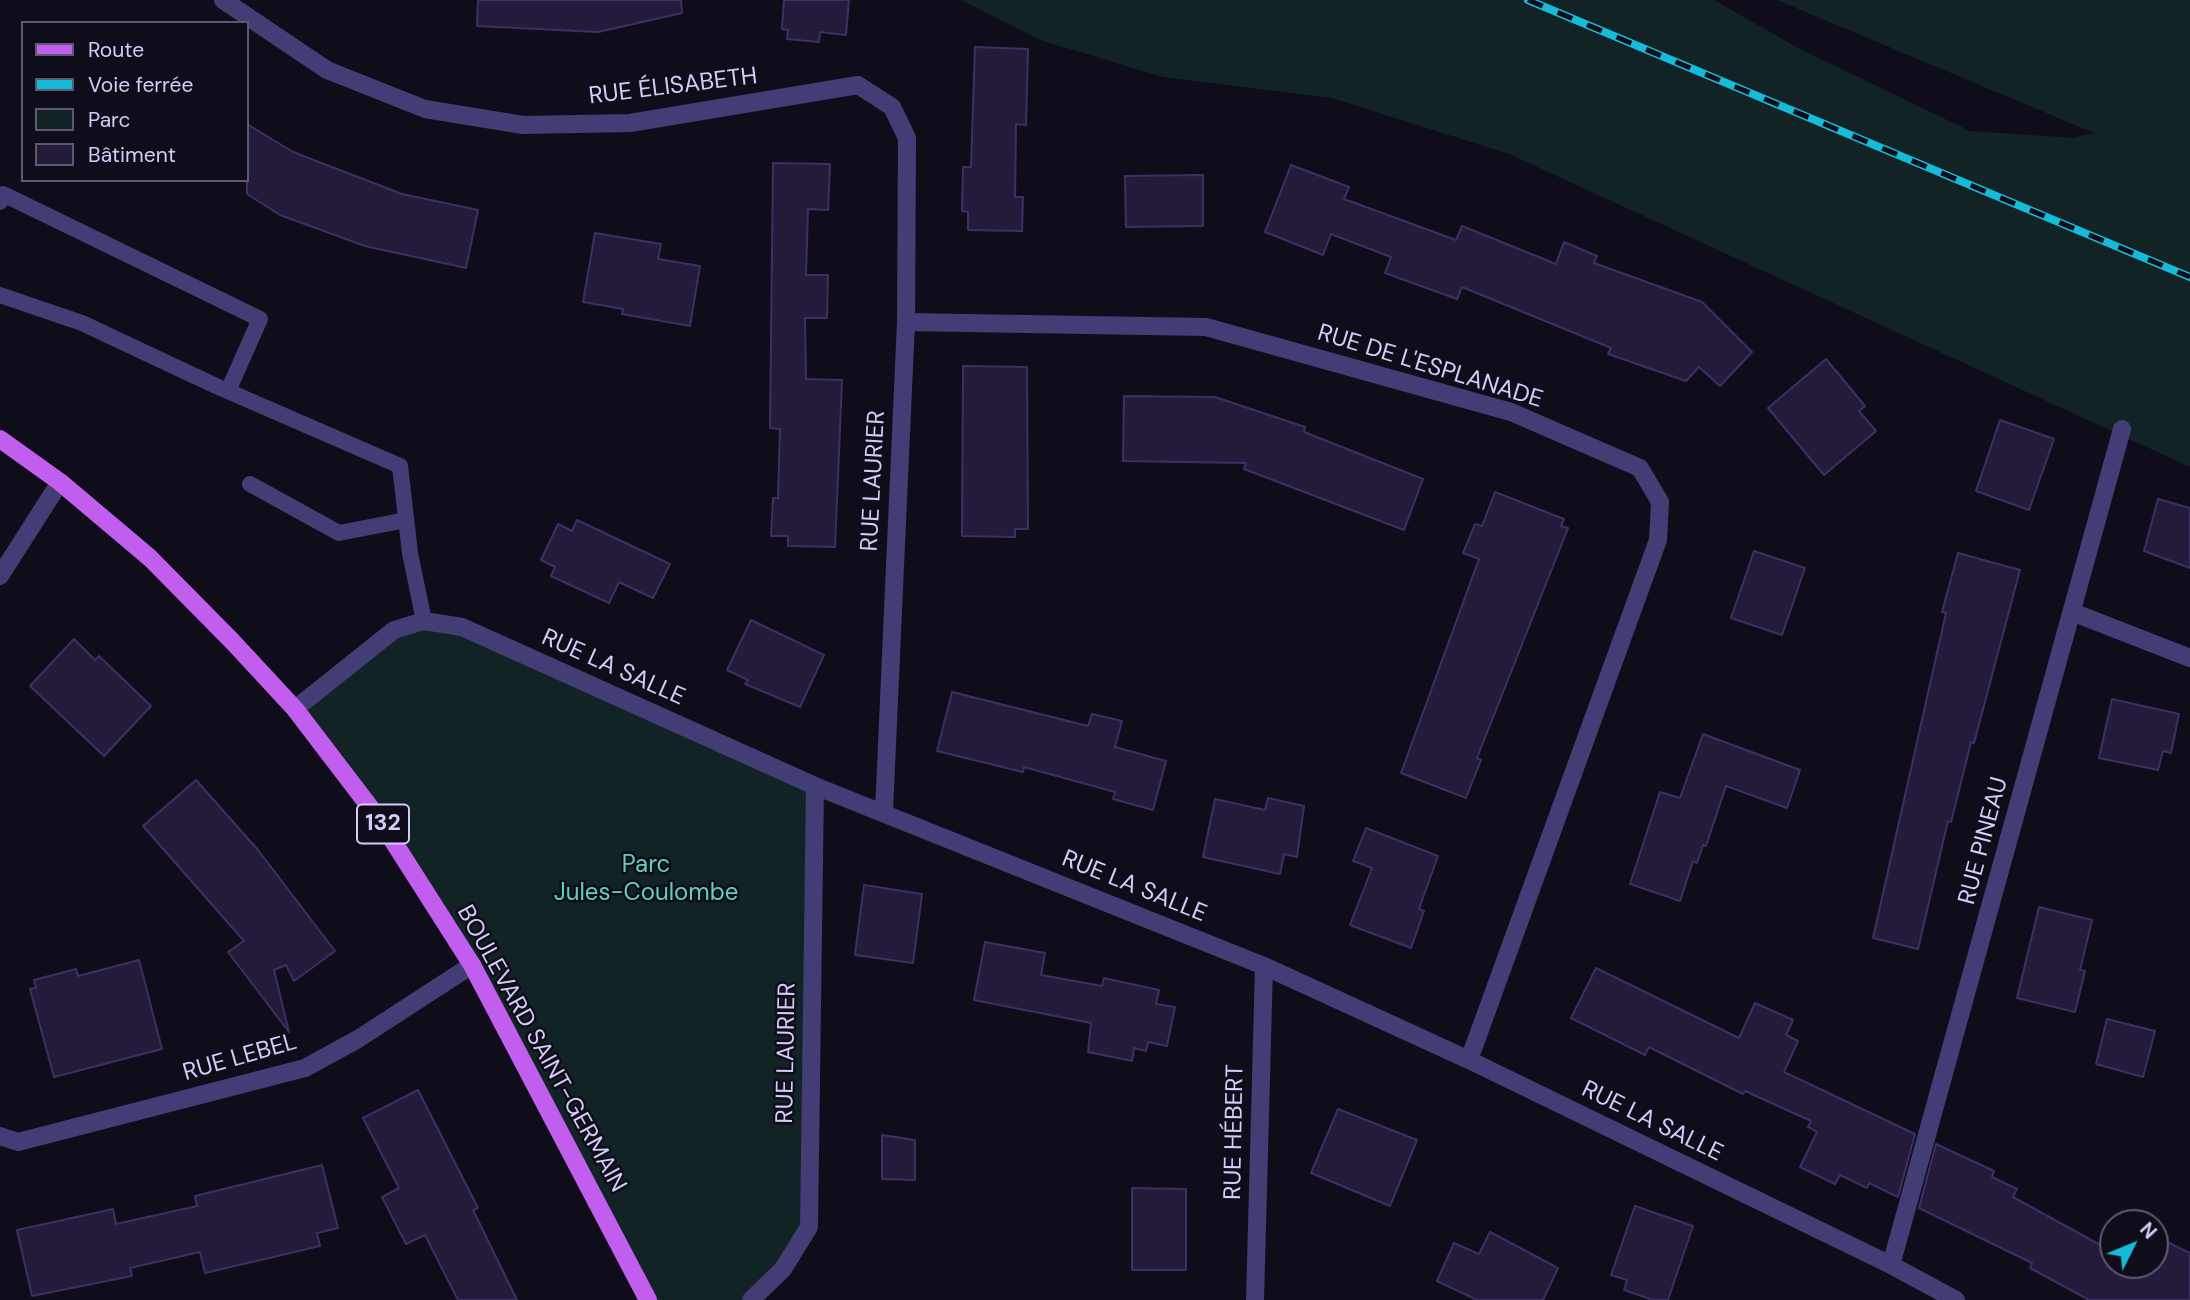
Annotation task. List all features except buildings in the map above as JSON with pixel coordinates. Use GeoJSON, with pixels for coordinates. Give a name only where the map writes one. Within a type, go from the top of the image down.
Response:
{"type":"FeatureCollection","features":[{"type":"Feature","properties":{"kind":"main road","name":"BOULEVARD SAINT-GERMAIN"},"geometry":{"type":"LineString","coordinates":[[0,439],[60,482],[150,558],[295,709],[379,819],[472,965],[649,1300]]}},
{"type":"Feature","properties":{"kind":"street","name":"RUE ÉLISABETH"},"geometry":{"type":"LineString","coordinates":[[223,0],[327,70],[425,109],[523,125],[630,123],[858,85],[892,107],[907,138],[906,322]]}},
{"type":"Feature","properties":{"kind":"street","name":"RUE LAURIER"},"geometry":{"type":"LineString","coordinates":[[884,811],[906,322]]}},
{"type":"Feature","properties":{"kind":"street","name":"RUE DE L'ESPLANADE"},"geometry":{"type":"LineString","coordinates":[[906,322],[1206,327],[1511,412],[1640,468],[1660,502],[1658,540],[1469,1060]]}},
{"type":"Feature","properties":{"kind":"street","name":"RUE PINEAU"},"geometry":{"type":"LineString","coordinates":[[1891,1265],[2122,429]]}},
{"type":"Feature","properties":{"kind":"street"},"geometry":{"type":"LineString","coordinates":[[0,576],[60,482]]}},
{"type":"Feature","properties":{"kind":"street"},"geometry":{"type":"LineString","coordinates":[[2072,612],[2190,658]]}},
{"type":"Feature","properties":{"kind":"street","name":"RUE LA SALLE"},"geometry":{"type":"LineString","coordinates":[[295,709],[394,630],[424,621],[462,627],[815,786],[884,811],[1264,966],[1469,1060],[1891,1265],[1955,1300]]}},
{"type":"Feature","properties":{"kind":"street","name":"RUE LAURIER"},"geometry":{"type":"LineString","coordinates":[[751,1300],[783,1269],[809,1227],[815,786]]}},
{"type":"Feature","properties":{"kind":"street","name":"RUE LEBEL"},"geometry":{"type":"LineString","coordinates":[[0,1136],[18,1142],[305,1068],[358,1039],[472,965]]}},
{"type":"Feature","properties":{"kind":"street","name":"RUE HÉBERT"},"geometry":{"type":"LineString","coordinates":[[1255,1300],[1264,966]]}},
{"type":"Feature","properties":{"kind":"lane"},"geometry":{"type":"LineString","coordinates":[[0,202],[4,194],[260,319],[228,391]]}},
{"type":"Feature","properties":{"kind":"lane"},"geometry":{"type":"LineString","coordinates":[[0,295],[82,323],[228,391],[400,466],[406,520],[424,621]]}},
{"type":"Feature","properties":{"kind":"lane"},"geometry":{"type":"LineString","coordinates":[[250,484],[339,533],[406,520]]}},
{"type":"Feature","properties":{"kind":"green space"},"geometry":{"type":"Polygon","coordinates":[[[961,0],[1714,0],[1798,48],[1970,131],[2074,138],[2094,133],[1777,0],[2190,0],[2190,467],[1509,154],[1332,98],[1163,77],[1040,40],[961,0]]]}},
{"type":"Feature","properties":{"kind":"green space","name":"Parc Jules-Coulombe"},"geometry":{"type":"Polygon","coordinates":[[[439,619],[815,786],[809,1227],[751,1300],[648,1300],[472,965],[295,709],[394,630],[439,619]]]}},
{"type":"Feature","properties":{"kind":"railway"},"geometry":{"type":"LineString","coordinates":[[1528,0],[2190,277]]}}]}
